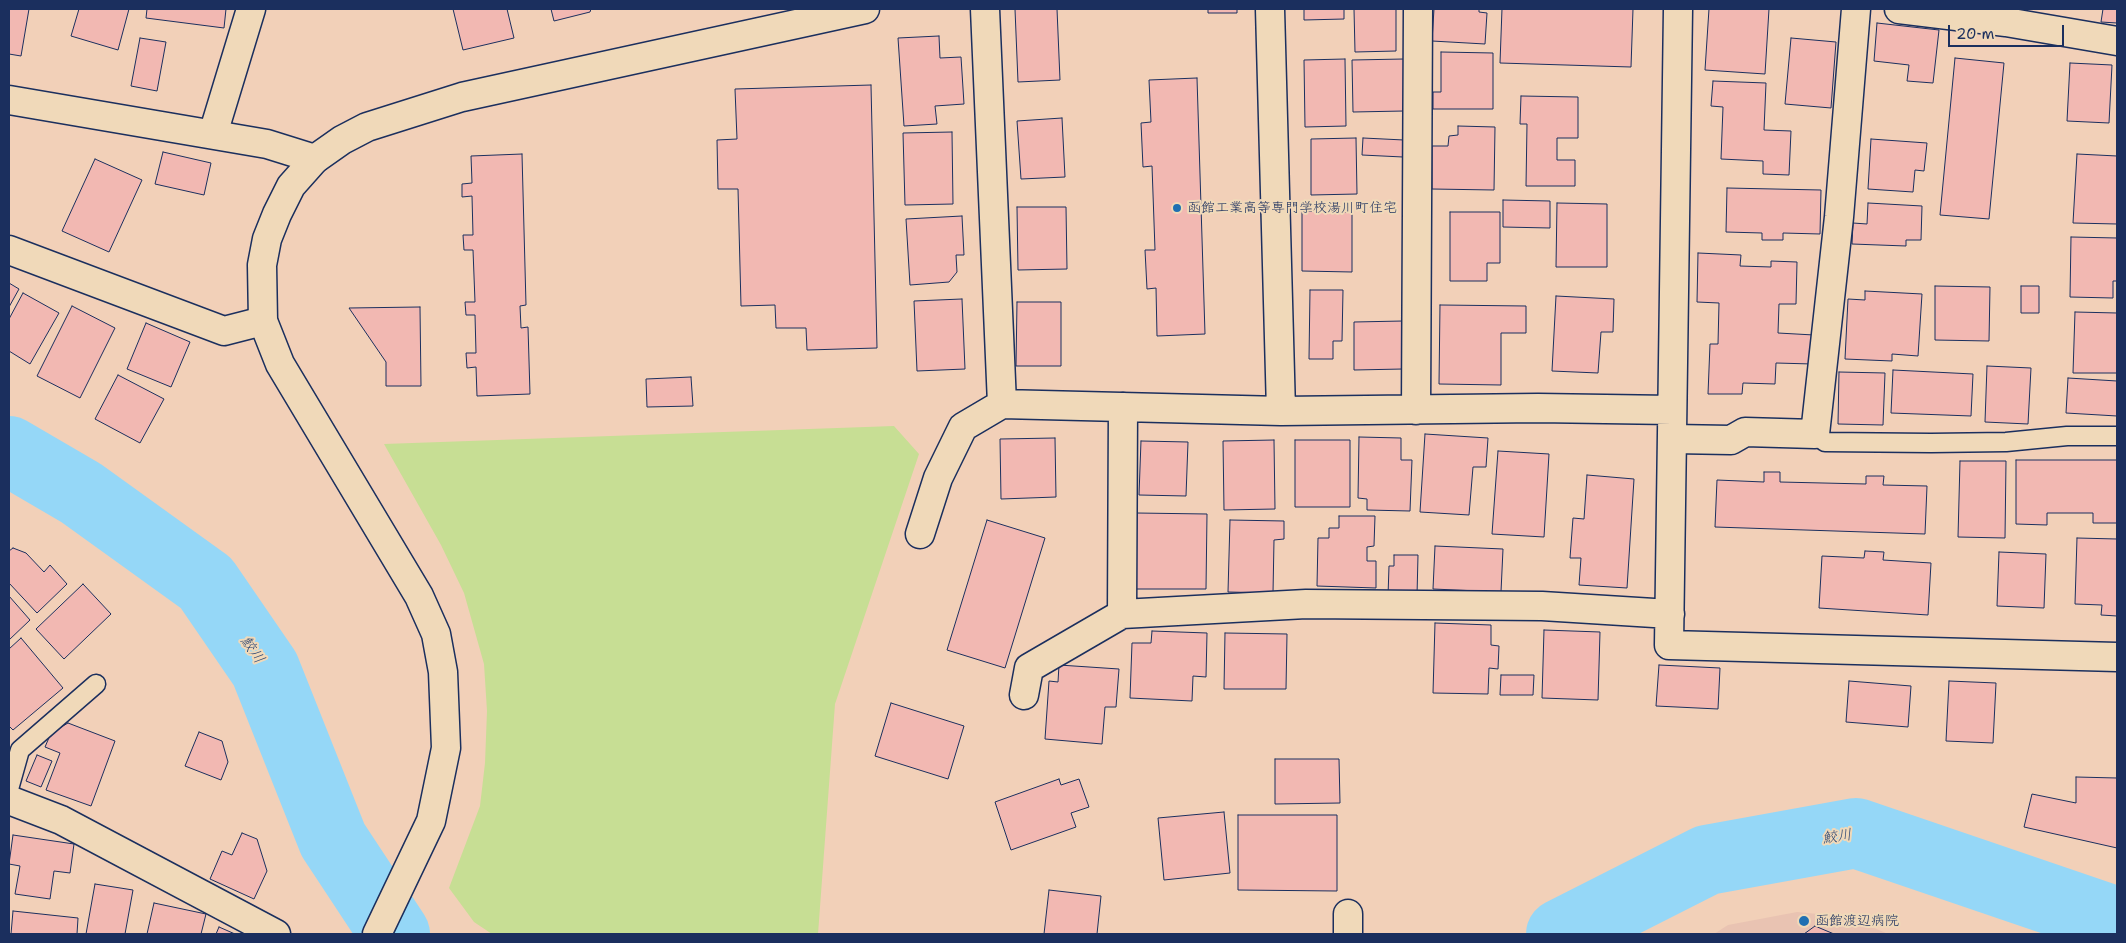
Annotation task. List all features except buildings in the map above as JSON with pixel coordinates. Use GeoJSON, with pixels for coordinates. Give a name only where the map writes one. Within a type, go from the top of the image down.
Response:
{"type":"FeatureCollection","features":[{"type":"Feature","properties":{"kind":"street"},"geometry":{"type":"LineString","coordinates":[[212,134],[251,9]]}},
{"type":"Feature","properties":{"kind":"street"},"geometry":{"type":"LineString","coordinates":[[377,934],[431,821],[446,748],[443,672],[436,634],[419,596],[280,364],[263,321],[262,266],[267,239],[291,186],[315,159],[342,140],[367,127],[462,97],[803,15],[864,9]]}},
{"type":"Feature","properties":{"kind":"street"},"geometry":{"type":"LineString","coordinates":[[985,9],[1002,404]]}},
{"type":"Feature","properties":{"kind":"street"},"geometry":{"type":"LineString","coordinates":[[1270,9],[1281,411]]}},
{"type":"Feature","properties":{"kind":"street"},"geometry":{"type":"LineString","coordinates":[[1416,410],[1418,9]]}},
{"type":"Feature","properties":{"kind":"street"},"geometry":{"type":"LineString","coordinates":[[1678,9],[1669,645],[2117,657]]}},
{"type":"Feature","properties":{"kind":"street"},"geometry":{"type":"LineString","coordinates":[[1673,439],[1731,440],[1745,432],[1815,434],[1838,217],[1856,9]]}},
{"type":"Feature","properties":{"kind":"street"},"geometry":{"type":"LineString","coordinates":[[1899,9],[2006,22],[2117,41]]}},
{"type":"Feature","properties":{"kind":"street"},"geometry":{"type":"LineString","coordinates":[[9,100],[268,144],[315,159]]}},
{"type":"Feature","properties":{"kind":"street"},"geometry":{"type":"LineString","coordinates":[[9,250],[224,331],[263,321]]}},
{"type":"Feature","properties":{"kind":"street"},"geometry":{"type":"LineString","coordinates":[[920,534],[938,478],[963,427],[1002,404],[1281,411],[1538,408],[1672,410]]}},
{"type":"Feature","properties":{"kind":"street"},"geometry":{"type":"LineString","coordinates":[[1122,614],[1123,407]]}},
{"type":"Feature","properties":{"kind":"street"},"geometry":{"type":"LineString","coordinates":[[1024,695],[1029,668],[1122,614],[1306,604],[1542,606],[1670,614]]}},
{"type":"Feature","properties":{"kind":"street"},"geometry":{"type":"LineString","coordinates":[[9,800],[61,820],[276,934]]}},
{"type":"Feature","properties":{"kind":"lane"},"geometry":{"type":"LineString","coordinates":[[1815,434],[1825,442],[2006,442],[2067,436],[2117,436]]}},
{"type":"Feature","properties":{"kind":"lane"},"geometry":{"type":"LineString","coordinates":[[9,789],[20,750],[96,684]]}},
{"type":"Feature","properties":{"kind":"shaded area","name":"函館渡辺病院"},"geometry":{"type":"Polygon","coordinates":[[[1797,912],[1849,917],[1888,934],[1714,934],[1728,925],[1797,912]]]}},
{"type":"Feature","properties":{"kind":"green space"},"geometry":{"type":"Polygon","coordinates":[[[894,426],[919,454],[835,704],[818,934],[492,934],[474,922],[449,888],[480,806],[485,763],[487,711],[484,664],[464,593],[441,545],[384,444],[894,426]]]}},
{"type":"Feature","properties":{"kind":"waterway","name":"鮫川"},"geometry":{"type":"LineString","coordinates":[[9,451],[81,493],[206,583],[265,669],[333,840],[395,934]]}},
{"type":"Feature","properties":{"kind":"waterway","name":"鮫川"},"geometry":{"type":"LineString","coordinates":[[1561,934],[1707,860],[1856,833],[2117,922]]}},
{"type":"Feature","properties":{"kind":"place","name":"函館工業高等専門学校湯川町住宅"},"geometry":{"type":"Point","coordinates":[1177,208]}},
{"type":"Feature","properties":{"kind":"place","name":"函館渡辺病院"},"geometry":{"type":"Point","coordinates":[1804,921]}}]}
